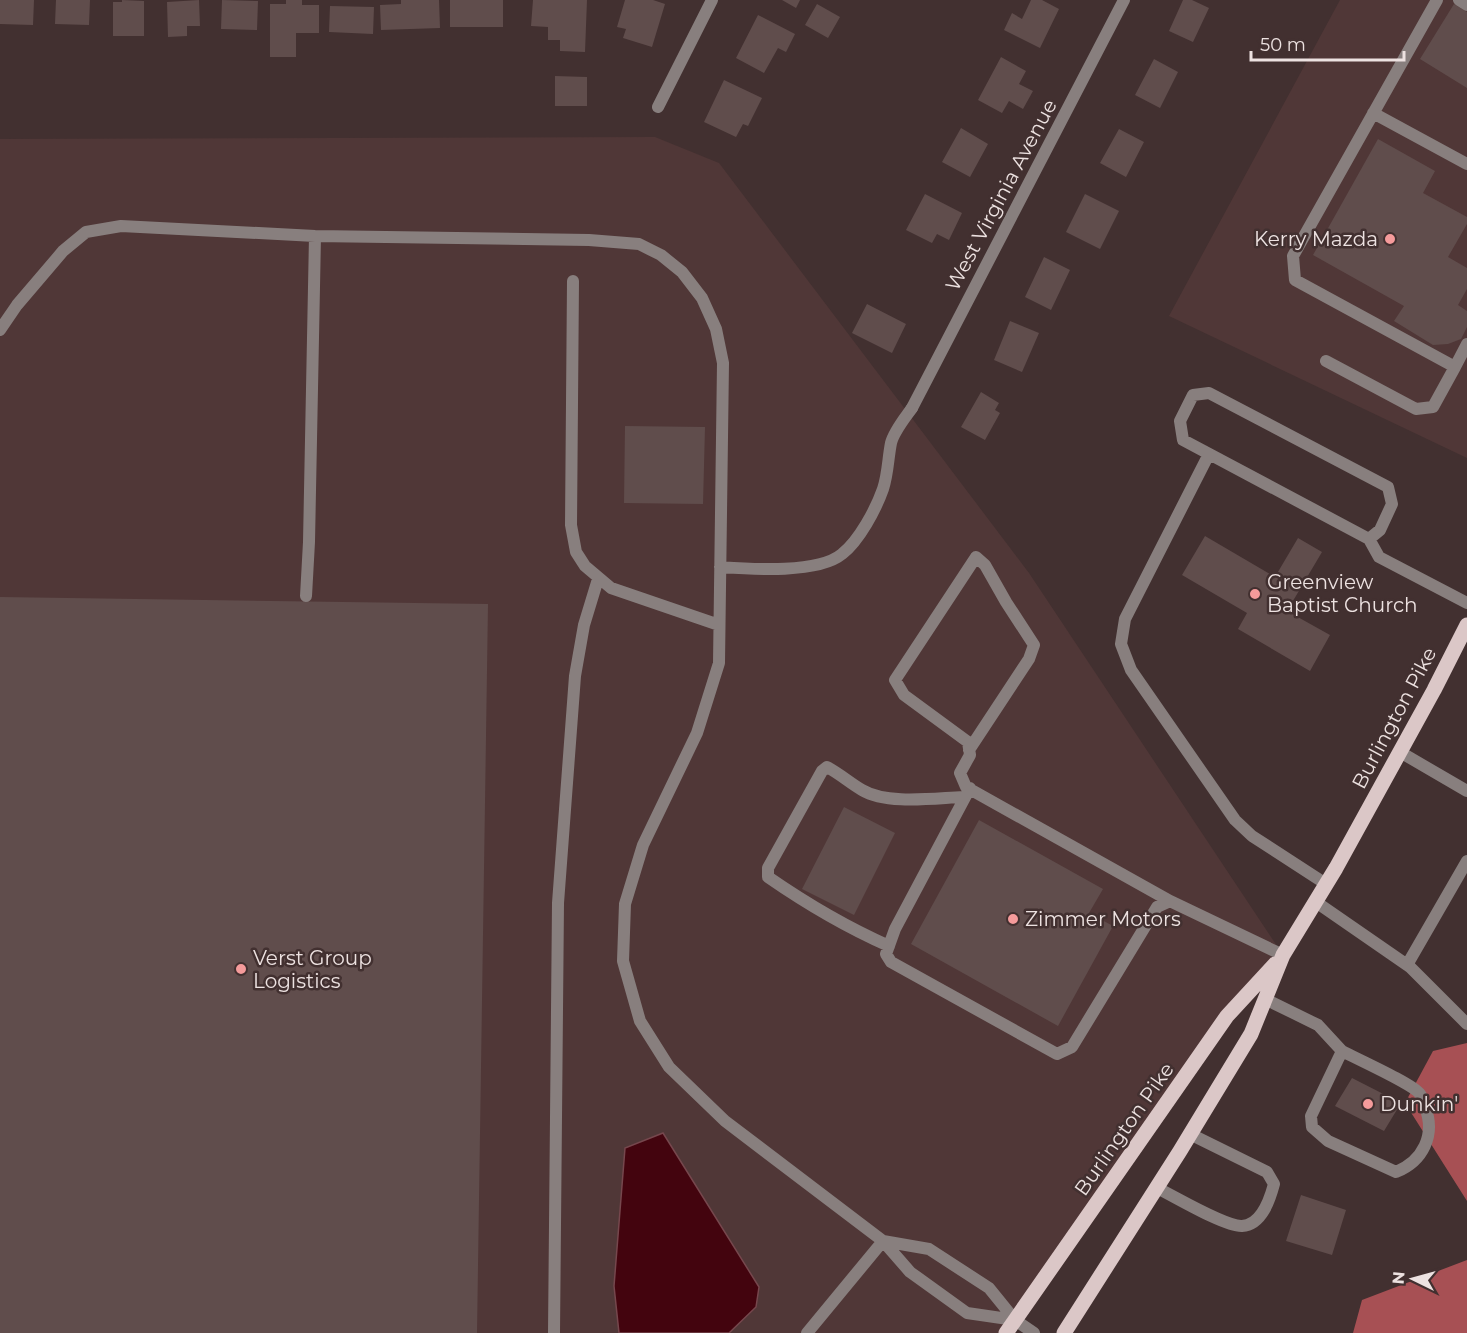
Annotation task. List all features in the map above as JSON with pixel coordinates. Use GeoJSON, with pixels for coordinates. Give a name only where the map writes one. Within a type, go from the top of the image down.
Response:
{"type":"FeatureCollection","features":[{"type":"Feature","properties":{"kind":"main road","name":"Burlington Pike"},"geometry":{"type":"LineString","coordinates":[[1064,1333],[1157,1188],[1251,1034],[1283,956],[1316,902],[1466,630]]}},
{"type":"Feature","properties":{"kind":"main road","name":"Burlington Pike"},"geometry":{"type":"LineString","coordinates":[[1011,1327],[1227,1016],[1283,956]]}},
{"type":"Feature","properties":{"kind":"street"},"geometry":{"type":"LineString","coordinates":[[658,107],[712,0]]}},
{"type":"Feature","properties":{"kind":"street","name":"West Virginia Avenue"},"geometry":{"type":"LineString","coordinates":[[720,567],[757,570],[814,566],[841,555],[865,526],[883,489],[890,460],[891,441],[912,408],[1124,0]]}},
{"type":"Feature","properties":{"kind":"street"},"geometry":{"type":"LineString","coordinates":[[1437,0],[1293,256],[1295,280],[1455,367]]}},
{"type":"Feature","properties":{"kind":"street"},"geometry":{"type":"LineString","coordinates":[[1459,0],[1467,5]]}},
{"type":"Feature","properties":{"kind":"street"},"geometry":{"type":"LineString","coordinates":[[1373,113],[1467,164]]}},
{"type":"Feature","properties":{"kind":"street"},"geometry":{"type":"LineString","coordinates":[[0,330],[17,305],[63,251],[87,232],[120,226],[315,236],[589,240],[639,243],[661,255],[682,272],[702,298],[716,329],[723,363],[719,663],[697,733],[643,845],[625,904],[622,961],[640,1021],[669,1068],[725,1121],[883,1241],[910,1272],[967,1313],[1034,1333]]}},
{"type":"Feature","properties":{"kind":"street"},"geometry":{"type":"LineString","coordinates":[[306,596],[315,236]]}},
{"type":"Feature","properties":{"kind":"street"},"geometry":{"type":"LineString","coordinates":[[573,281],[572,525],[576,552],[585,566],[611,588],[719,625]]}},
{"type":"Feature","properties":{"kind":"street"},"geometry":{"type":"LineString","coordinates":[[1326,361],[1416,409],[1433,406],[1467,344]]}},
{"type":"Feature","properties":{"kind":"street"},"geometry":{"type":"LineString","coordinates":[[1369,539],[1380,530],[1392,504],[1388,487],[1209,393],[1193,395],[1180,421],[1183,440],[1369,539],[1379,557],[1467,603]]}},
{"type":"Feature","properties":{"kind":"street"},"geometry":{"type":"LineString","coordinates":[[1209,454],[1125,619],[1121,644],[1131,670],[1235,820],[1252,836],[1326,884]]}},
{"type":"Feature","properties":{"kind":"street"},"geometry":{"type":"LineString","coordinates":[[969,750],[1029,659],[1034,645],[985,564],[976,556],[895,680],[904,695],[968,742],[969,750],[970,755],[960,773],[967,793],[896,929],[886,954],[891,962],[1058,1053],[1072,1047],[1157,907],[1170,901]]}},
{"type":"Feature","properties":{"kind":"street"},"geometry":{"type":"LineString","coordinates":[[554,1333],[558,903],[575,676],[584,625],[598,579]]}},
{"type":"Feature","properties":{"kind":"street"},"geometry":{"type":"LineString","coordinates":[[1400,752],[1467,791]]}},
{"type":"Feature","properties":{"kind":"street"},"geometry":{"type":"LineString","coordinates":[[889,946],[851,929],[804,902],[768,877],[768,868],[822,771],[827,767],[863,791],[887,798],[967,793],[1170,901],[1283,956]]}},
{"type":"Feature","properties":{"kind":"street"},"geometry":{"type":"LineString","coordinates":[[1407,965],[1467,861]]}},
{"type":"Feature","properties":{"kind":"street"},"geometry":{"type":"LineString","coordinates":[[1316,902],[1407,965],[1467,1024]]}},
{"type":"Feature","properties":{"kind":"street"},"geometry":{"type":"LineString","coordinates":[[1265,999],[1318,1025],[1342,1052],[1396,1078],[1420,1093],[1428,1114],[1429,1139],[1420,1156],[1406,1168],[1396,1172],[1328,1141],[1312,1127],[1311,1116],[1342,1052]]}},
{"type":"Feature","properties":{"kind":"street"},"geometry":{"type":"LineString","coordinates":[[1157,1188],[1228,1223],[1243,1226],[1255,1221],[1269,1202],[1274,1184],[1267,1172],[1190,1134]]}},
{"type":"Feature","properties":{"kind":"street"},"geometry":{"type":"LineString","coordinates":[[883,1241],[929,1249],[990,1288],[1011,1327]]}},
{"type":"Feature","properties":{"kind":"street"},"geometry":{"type":"LineString","coordinates":[[807,1333],[883,1241]]}},
{"type":"Feature","properties":{"kind":"shaded area"},"geometry":{"type":"Polygon","coordinates":[[[1340,0],[1467,0],[1467,458],[1169,316],[1340,0]]]}},
{"type":"Feature","properties":{"kind":"shaded area"},"geometry":{"type":"Polygon","coordinates":[[[655,137],[719,163],[1029,573],[1283,955],[1227,1016],[1006,1333],[0,1333],[0,139],[655,137]]]}},
{"type":"Feature","properties":{"kind":"shaded area"},"geometry":{"type":"Polygon","coordinates":[[[1467,1043],[1467,1201],[1405,1103],[1433,1051],[1467,1043]]]}},
{"type":"Feature","properties":{"kind":"shaded area"},"geometry":{"type":"Polygon","coordinates":[[[663,1133],[759,1287],[756,1307],[729,1333],[619,1333],[614,1286],[625,1148],[663,1133]]]}},
{"type":"Feature","properties":{"kind":"shaded area"},"geometry":{"type":"Polygon","coordinates":[[[1467,1260],[1467,1333],[1353,1333],[1362,1300],[1467,1260]]]}},
{"type":"Feature","properties":{"kind":"building"},"geometry":{"type":"Polygon","coordinates":[[[0,0],[34,0],[33,25],[0,24],[0,0]]]}},
{"type":"Feature","properties":{"kind":"building"},"geometry":{"type":"Polygon","coordinates":[[[56,0],[90,0],[89,25],[55,24],[56,0]]]}},
{"type":"Feature","properties":{"kind":"building"},"geometry":{"type":"Polygon","coordinates":[[[122,0],[144,1],[144,36],[113,36],[113,2],[122,2],[122,0]]]}},
{"type":"Feature","properties":{"kind":"building"},"geometry":{"type":"Polygon","coordinates":[[[199,0],[200,26],[187,26],[187,36],[168,37],[167,2],[199,0]]]}},
{"type":"Feature","properties":{"kind":"building"},"geometry":{"type":"Polygon","coordinates":[[[222,0],[258,1],[257,30],[221,29],[222,0]]]}},
{"type":"Feature","properties":{"kind":"building"},"geometry":{"type":"Polygon","coordinates":[[[286,0],[302,0],[302,5],[319,5],[319,33],[296,33],[296,57],[270,57],[270,4],[286,4],[286,0]]]}},
{"type":"Feature","properties":{"kind":"building"},"geometry":{"type":"Polygon","coordinates":[[[401,0],[439,0],[440,28],[381,30],[380,5],[401,4],[401,0]]]}},
{"type":"Feature","properties":{"kind":"building"},"geometry":{"type":"Polygon","coordinates":[[[450,0],[503,0],[503,27],[450,27],[450,0]]]}},
{"type":"Feature","properties":{"kind":"building"},"geometry":{"type":"Polygon","coordinates":[[[533,0],[587,0],[585,52],[560,51],[560,40],[548,40],[548,27],[531,26],[533,0]]]}},
{"type":"Feature","properties":{"kind":"building"},"geometry":{"type":"Polygon","coordinates":[[[625,0],[653,0],[665,4],[652,47],[623,38],[626,29],[617,27],[625,0]]]}},
{"type":"Feature","properties":{"kind":"building"},"geometry":{"type":"Polygon","coordinates":[[[782,0],[800,0],[796,8],[782,0]]]}},
{"type":"Feature","properties":{"kind":"building"},"geometry":{"type":"Polygon","coordinates":[[[1031,0],[1042,0],[1059,9],[1040,48],[1004,30],[1012,13],[1022,19],[1031,0]]]}},
{"type":"Feature","properties":{"kind":"building"},"geometry":{"type":"Polygon","coordinates":[[[1183,0],[1192,0],[1209,8],[1193,42],[1169,31],[1183,0]]]}},
{"type":"Feature","properties":{"kind":"building"},"geometry":{"type":"Polygon","coordinates":[[[817,4],[840,17],[828,38],[805,25],[817,4]]]}},
{"type":"Feature","properties":{"kind":"building"},"geometry":{"type":"Polygon","coordinates":[[[1454,4],[1467,12],[1467,88],[1420,59],[1454,4]]]}},
{"type":"Feature","properties":{"kind":"building"},"geometry":{"type":"Polygon","coordinates":[[[330,6],[374,7],[373,34],[329,32],[330,6]]]}},
{"type":"Feature","properties":{"kind":"building"},"geometry":{"type":"Polygon","coordinates":[[[758,15],[795,34],[786,52],[778,48],[764,73],[736,58],[758,15]]]}},
{"type":"Feature","properties":{"kind":"building"},"geometry":{"type":"Polygon","coordinates":[[[1001,57],[1026,71],[1019,84],[1033,91],[1023,109],[1009,101],[1002,113],[978,100],[1001,57]]]}},
{"type":"Feature","properties":{"kind":"building"},"geometry":{"type":"Polygon","coordinates":[[[1154,59],[1178,72],[1160,108],[1135,95],[1154,59]]]}},
{"type":"Feature","properties":{"kind":"building"},"geometry":{"type":"Polygon","coordinates":[[[555,76],[587,77],[587,106],[555,106],[555,76]]]}},
{"type":"Feature","properties":{"kind":"building"},"geometry":{"type":"Polygon","coordinates":[[[724,80],[762,98],[748,126],[743,124],[736,137],[704,122],[724,80]]]}},
{"type":"Feature","properties":{"kind":"building"},"geometry":{"type":"Polygon","coordinates":[[[961,128],[988,144],[970,177],[942,162],[961,128]]]}},
{"type":"Feature","properties":{"kind":"building"},"geometry":{"type":"Polygon","coordinates":[[[1119,129],[1144,142],[1126,177],[1100,163],[1119,129]]]}},
{"type":"Feature","properties":{"kind":"building","name":"Kerry Mazda"},"geometry":{"type":"Polygon","coordinates":[[[1378,139],[1435,171],[1423,193],[1467,217],[1467,224],[1448,257],[1467,268],[1467,289],[1458,305],[1467,311],[1467,327],[1461,339],[1448,344],[1433,345],[1394,321],[1404,306],[1313,255],[1378,139]]]}},
{"type":"Feature","properties":{"kind":"building"},"geometry":{"type":"Polygon","coordinates":[[[925,194],[962,213],[949,240],[937,234],[932,243],[906,230],[925,194]]]}},
{"type":"Feature","properties":{"kind":"building"},"geometry":{"type":"Polygon","coordinates":[[[1085,194],[1119,211],[1100,249],[1066,232],[1085,194]]]}},
{"type":"Feature","properties":{"kind":"building"},"geometry":{"type":"Polygon","coordinates":[[[1044,257],[1070,270],[1051,310],[1025,297],[1044,257]]]}},
{"type":"Feature","properties":{"kind":"building"},"geometry":{"type":"Polygon","coordinates":[[[867,304],[906,324],[892,353],[852,333],[867,304]]]}},
{"type":"Feature","properties":{"kind":"building"},"geometry":{"type":"Polygon","coordinates":[[[1010,321],[1039,333],[1022,372],[994,360],[1010,321]]]}},
{"type":"Feature","properties":{"kind":"building"},"geometry":{"type":"Polygon","coordinates":[[[981,392],[999,403],[995,410],[1000,413],[985,440],[961,427],[981,392]]]}},
{"type":"Feature","properties":{"kind":"building"},"geometry":{"type":"Polygon","coordinates":[[[625,426],[705,427],[703,504],[624,503],[625,426]]]}},
{"type":"Feature","properties":{"kind":"building","name":"Greenview Baptist Church"},"geometry":{"type":"Polygon","coordinates":[[[1205,536],[1275,577],[1298,538],[1322,552],[1287,611],[1330,635],[1310,671],[1238,629],[1247,613],[1182,575],[1205,536]]]}},
{"type":"Feature","properties":{"kind":"building","name":"Verst Group Logistics"},"geometry":{"type":"Polygon","coordinates":[[[0,597],[488,604],[477,1333],[0,1333],[0,597]]]}},
{"type":"Feature","properties":{"kind":"building"},"geometry":{"type":"Polygon","coordinates":[[[844,807],[895,833],[854,915],[802,889],[844,807]]]}},
{"type":"Feature","properties":{"kind":"building","name":"Zimmer Motors"},"geometry":{"type":"Polygon","coordinates":[[[979,820],[1103,889],[1089,913],[1113,926],[1058,1026],[911,944],[979,820]]]}},
{"type":"Feature","properties":{"kind":"building","name":"Dunkin'"},"geometry":{"type":"Polygon","coordinates":[[[1352,1078],[1401,1103],[1384,1131],[1335,1106],[1352,1078]]]}},
{"type":"Feature","properties":{"kind":"building"},"geometry":{"type":"Polygon","coordinates":[[[1301,1195],[1346,1210],[1332,1255],[1286,1241],[1301,1195]]]}},
{"type":"Feature","properties":{"kind":"place","name":"Kerry Mazda"},"geometry":{"type":"Point","coordinates":[1390,239]}},
{"type":"Feature","properties":{"kind":"place","name":"Greenview Baptist Church"},"geometry":{"type":"Point","coordinates":[1255,594]}},
{"type":"Feature","properties":{"kind":"place","name":"Zimmer Motors"},"geometry":{"type":"Point","coordinates":[1013,919]}},
{"type":"Feature","properties":{"kind":"place","name":"Verst Group Logistics"},"geometry":{"type":"Point","coordinates":[241,969]}},
{"type":"Feature","properties":{"kind":"place","name":"Dunkin'"},"geometry":{"type":"Point","coordinates":[1368,1104]}}]}
